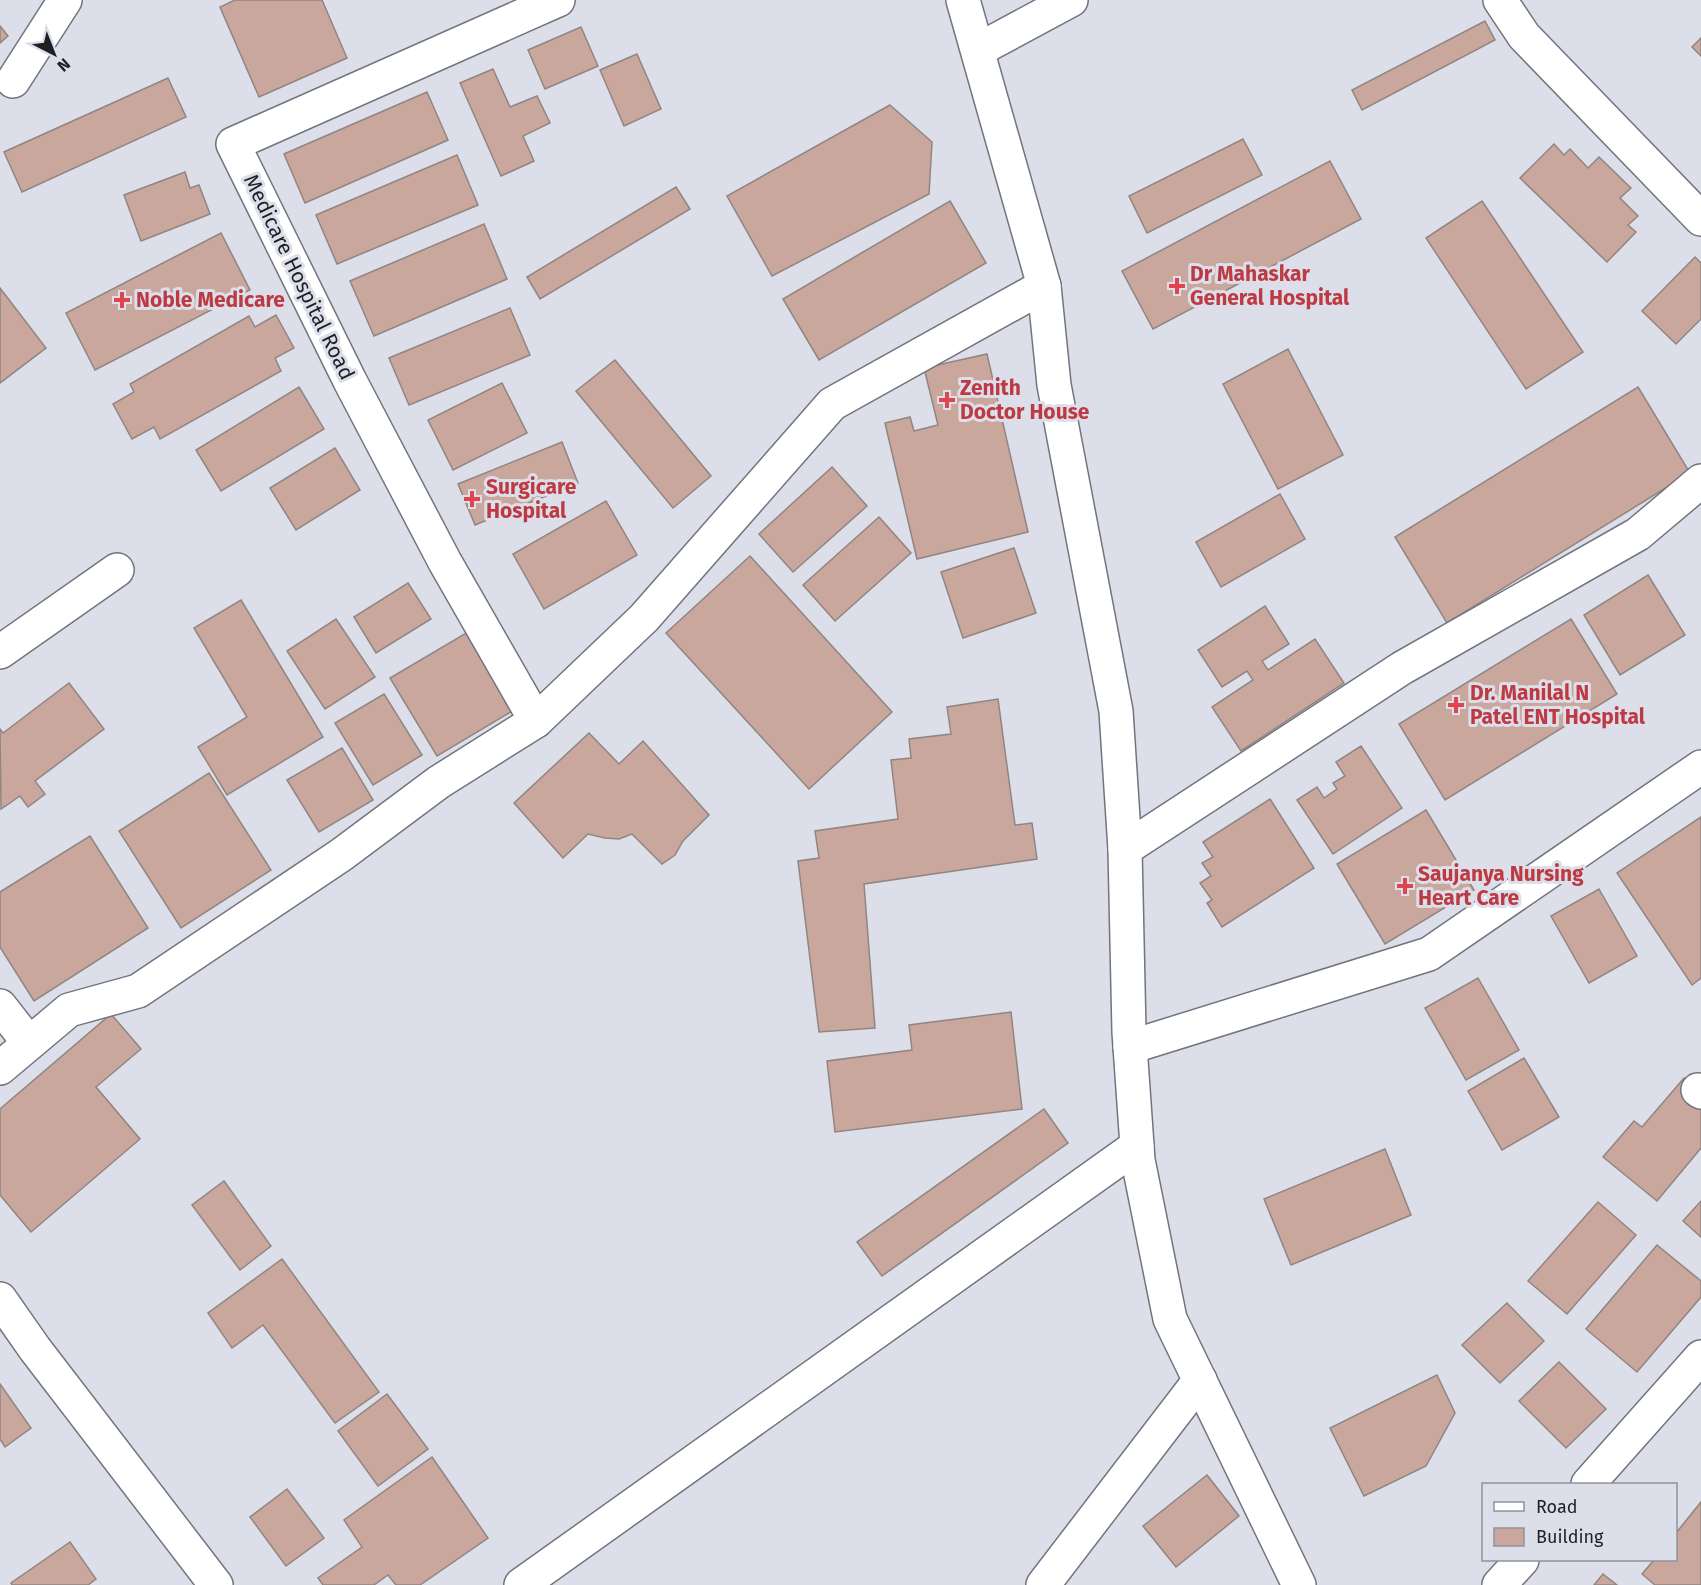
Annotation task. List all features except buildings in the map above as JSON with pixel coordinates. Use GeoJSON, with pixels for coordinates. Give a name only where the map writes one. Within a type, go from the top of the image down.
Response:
{"type":"FeatureCollection","features":[{"type":"Feature","properties":{"kind":"street"},"geometry":{"type":"LineString","coordinates":[[13,81],[65,0]]}},
{"type":"Feature","properties":{"kind":"street","name":"Medicare Hospital Road"},"geometry":{"type":"LineString","coordinates":[[536,721],[445,562],[361,403],[233,144],[558,0]]}},
{"type":"Feature","properties":{"kind":"street"},"geometry":{"type":"LineString","coordinates":[[963,0],[1044,286],[1054,385],[1116,711],[1125,849],[1130,1047],[1138,1160],[1170,1319],[1299,1585]]}},
{"type":"Feature","properties":{"kind":"street"},"geometry":{"type":"LineString","coordinates":[[978,50],[1071,0]]}},
{"type":"Feature","properties":{"kind":"street"},"geometry":{"type":"LineString","coordinates":[[1500,0],[1524,36],[1701,219]]}},
{"type":"Feature","properties":{"kind":"street"},"geometry":{"type":"LineString","coordinates":[[0,1068],[69,1010],[138,991],[341,855],[439,782],[536,721],[644,618],[832,404],[1044,286]]}},
{"type":"Feature","properties":{"kind":"street"},"geometry":{"type":"LineString","coordinates":[[1125,849],[1402,668],[1638,534],[1701,481]]}},
{"type":"Feature","properties":{"kind":"street"},"geometry":{"type":"LineString","coordinates":[[0,652],[117,570]]}},
{"type":"Feature","properties":{"kind":"street"},"geometry":{"type":"LineString","coordinates":[[1130,1047],[1430,954],[1701,766]]}},
{"type":"Feature","properties":{"kind":"street"},"geometry":{"type":"LineString","coordinates":[[0,1006],[29,1043]]}},
{"type":"Feature","properties":{"kind":"street"},"geometry":{"type":"LineString","coordinates":[[521,1585],[1137,1146]]}},
{"type":"Feature","properties":{"kind":"street"},"geometry":{"type":"LineString","coordinates":[[0,1299],[35,1349],[216,1585]]}},
{"type":"Feature","properties":{"kind":"street"},"geometry":{"type":"LineString","coordinates":[[1590,1483],[1701,1357]]}},
{"type":"Feature","properties":{"kind":"street"},"geometry":{"type":"LineString","coordinates":[[1042,1585],[1200,1380]]}},
{"type":"Feature","properties":{"kind":"street"},"geometry":{"type":"LineString","coordinates":[[1499,1585],[1521,1561]]}},
{"type":"Feature","properties":{"kind":"place","name":"Dr Mahaskar General Hospital"},"geometry":{"type":"Point","coordinates":[1177,286]}},
{"type":"Feature","properties":{"kind":"place","name":"Noble Medicare"},"geometry":{"type":"Point","coordinates":[122,300]}},
{"type":"Feature","properties":{"kind":"place","name":"Zenith Doctor House"},"geometry":{"type":"Point","coordinates":[947,400]}},
{"type":"Feature","properties":{"kind":"place","name":"Surgicare Hospital"},"geometry":{"type":"Point","coordinates":[472,499]}},
{"type":"Feature","properties":{"kind":"place","name":"Dr. Manilal N Patel ENT Hospital"},"geometry":{"type":"Point","coordinates":[1456,705]}},
{"type":"Feature","properties":{"kind":"place","name":"Saujanya Nursing Heart Care"},"geometry":{"type":"Point","coordinates":[1405,886]}}]}
